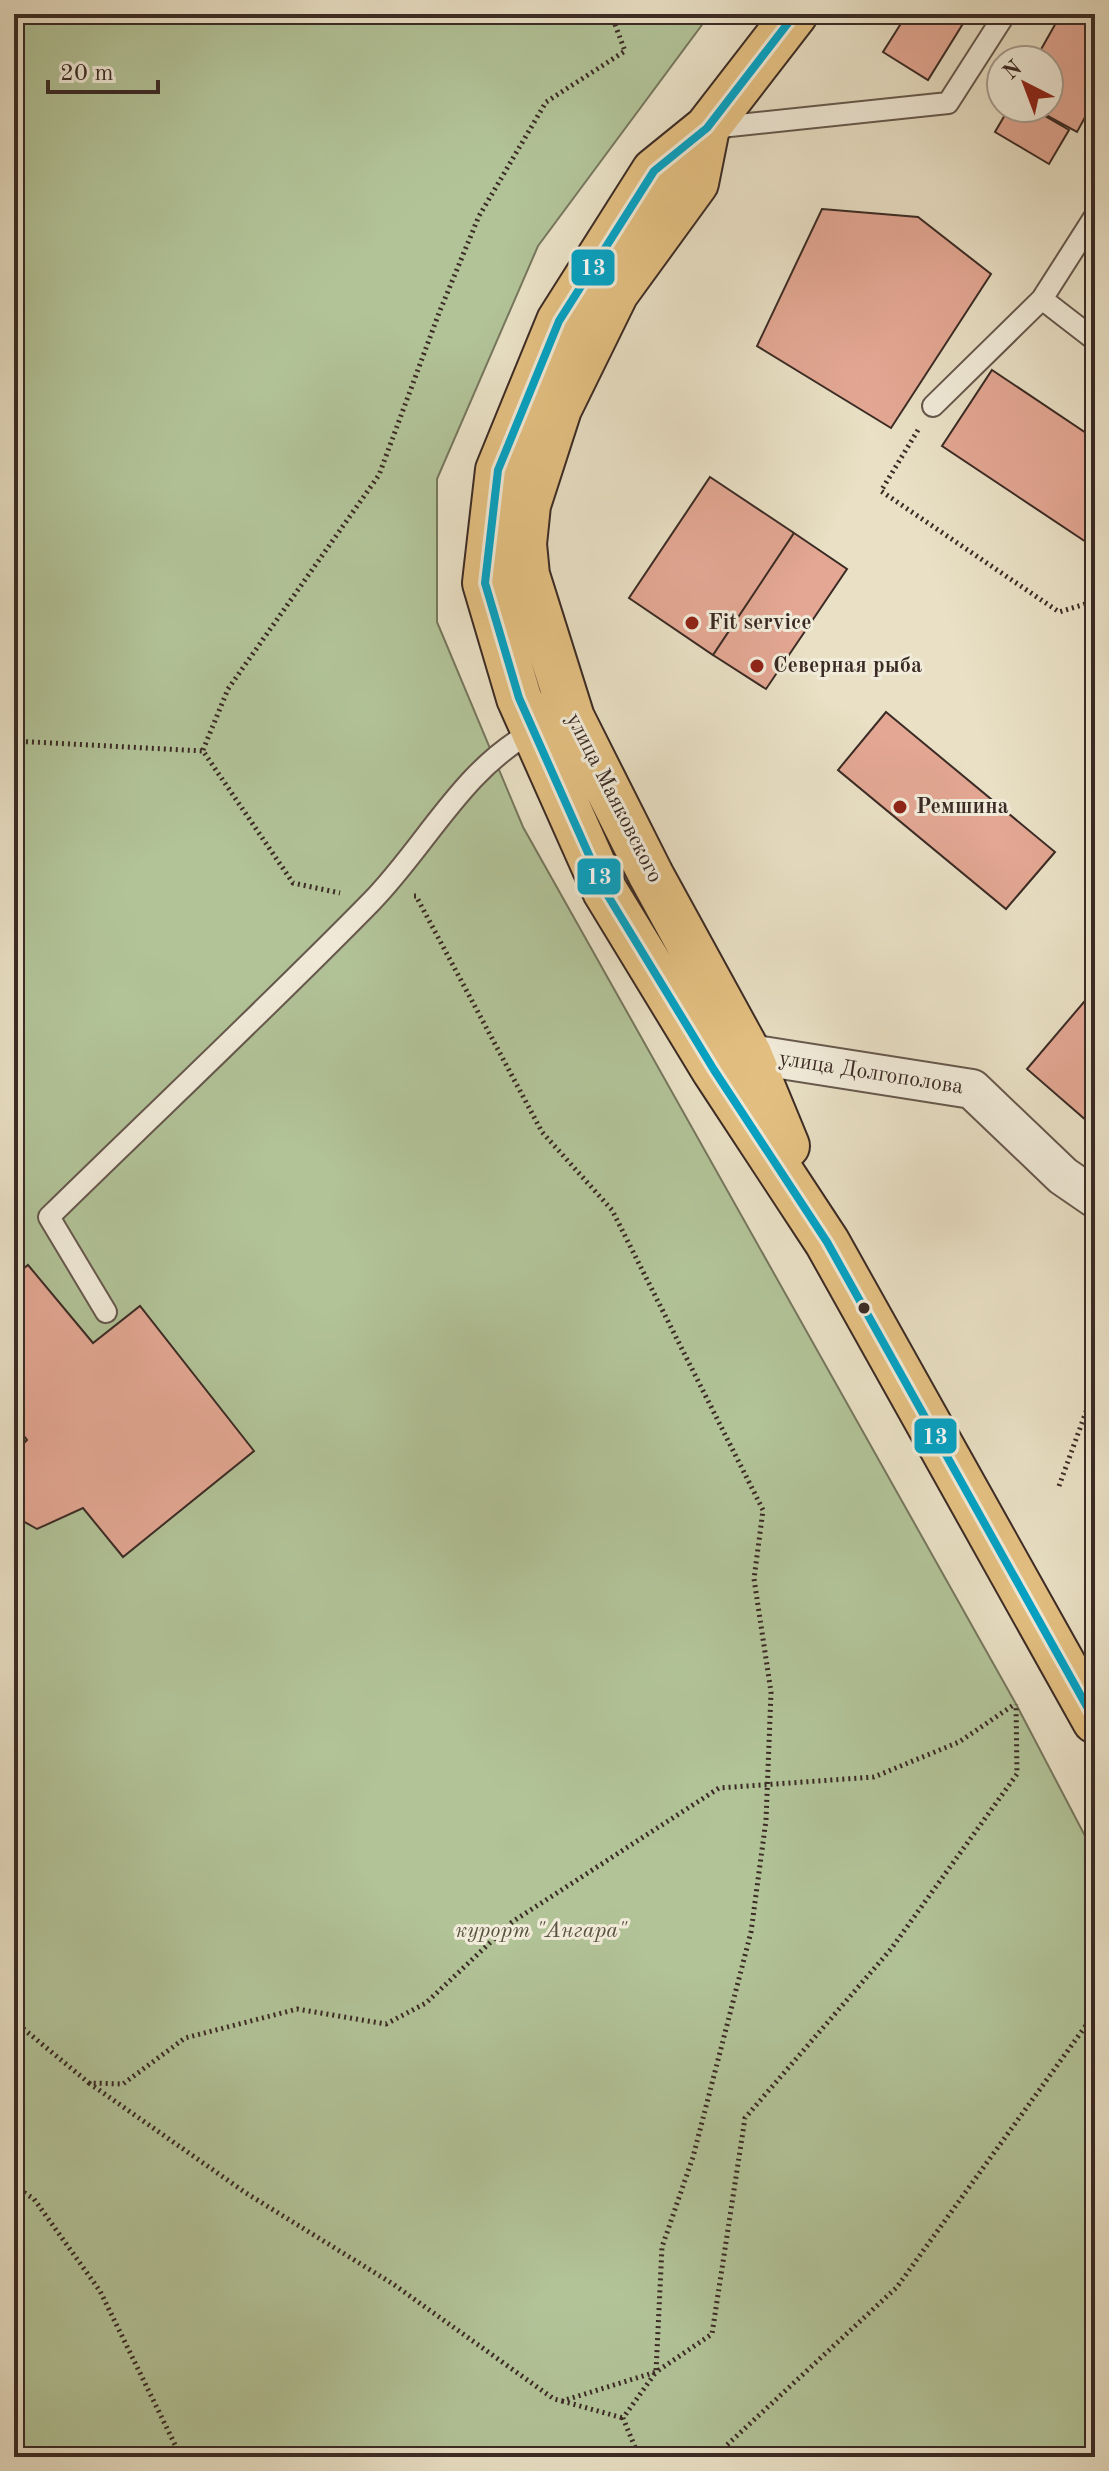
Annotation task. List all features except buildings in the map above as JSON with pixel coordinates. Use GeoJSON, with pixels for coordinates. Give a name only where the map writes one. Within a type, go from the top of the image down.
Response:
{"type":"FeatureCollection","features":[{"type":"Feature","properties":{"kind":"main road","name":"улица Маяковского"},"geometry":{"type":"LineString","coordinates":[[795,14],[707,128],[654,171],[559,321],[498,470],[485,583],[519,698],[605,891],[714,1070],[827,1242],[1095,1721]]}},
{"type":"Feature","properties":{"kind":"main road","name":"улица Маяковского"},"geometry":{"type":"LineString","coordinates":[[707,128],[696,183],[616,293],[559,409],[528,505],[524,544],[527,575],[572,718],[651,875],[749,1054],[827,1242]]}},
{"type":"Feature","properties":{"kind":"street","name":"улица Долгополова"},"geometry":{"type":"LineString","coordinates":[[749,1054],[972,1089],[1063,1176],[1095,1198]]}},
{"type":"Feature","properties":{"kind":"lane"},"geometry":{"type":"LineString","coordinates":[[707,128],[948,103],[1005,14]]}},
{"type":"Feature","properties":{"kind":"lane"},"geometry":{"type":"LineString","coordinates":[[933,406],[1042,299],[1095,216]]}},
{"type":"Feature","properties":{"kind":"lane"},"geometry":{"type":"LineString","coordinates":[[1042,299],[1095,340]]}},
{"type":"Feature","properties":{"kind":"lane"},"geometry":{"type":"LineString","coordinates":[[106,1312],[49,1217],[374,899],[484,766],[510,743],[534,731]]}},
{"type":"Feature","properties":{"kind":"path"},"geometry":{"type":"LineString","coordinates":[[203,751],[228,689],[379,475],[479,216],[546,102],[625,51],[611,14]]}},
{"type":"Feature","properties":{"kind":"path"},"geometry":{"type":"LineString","coordinates":[[933,406],[881,491],[1059,612],[1095,601]]}},
{"type":"Feature","properties":{"kind":"path"},"geometry":{"type":"LineString","coordinates":[[14,741],[203,751]]}},
{"type":"Feature","properties":{"kind":"path"},"geometry":{"type":"LineString","coordinates":[[203,751],[293,883],[374,899],[416,896],[542,1132],[612,1210],[763,1510],[754,1579],[771,1692],[766,1820],[751,1932],[693,2157],[662,2247],[656,2372],[623,2418]]}},
{"type":"Feature","properties":{"kind":"path"},"geometry":{"type":"LineString","coordinates":[[1059,1486],[1095,1387]]}},
{"type":"Feature","properties":{"kind":"path"},"geometry":{"type":"LineString","coordinates":[[89,2083],[123,2084],[185,2038],[297,2009],[386,2024],[426,2003],[512,1922],[719,1788],[874,1777],[959,1742],[1016,1704],[1017,1774],[891,1949],[745,2118],[712,2334],[656,2372],[562,2401]]}},
{"type":"Feature","properties":{"kind":"path"},"geometry":{"type":"LineString","coordinates":[[714,2457],[897,2287],[1095,2013]]}},
{"type":"Feature","properties":{"kind":"path"},"geometry":{"type":"LineString","coordinates":[[14,2021],[89,2083],[246,2193],[393,2284],[554,2399],[623,2418]]}},
{"type":"Feature","properties":{"kind":"path"},"geometry":{"type":"LineString","coordinates":[[14,2186],[34,2199],[100,2291],[181,2457]]}},
{"type":"Feature","properties":{"kind":"path"},"geometry":{"type":"LineString","coordinates":[[623,2418],[639,2457]]}},
{"type":"Feature","properties":{"kind":"green space","name":"курорт \"Ангара\""},"geometry":{"type":"Polygon","coordinates":[[[14,14],[710,14],[538,246],[437,479],[437,622],[523,827],[1016,1704],[1095,1855],[1095,2457],[14,2457],[14,14]]]}},
{"type":"Feature","properties":{"kind":"transit line","name":"13"},"geometry":{"type":"LineString","coordinates":[[795,14],[707,128],[654,171],[559,321],[498,470],[485,583],[519,698],[605,891],[714,1070],[827,1242],[1095,1721]]}},
{"type":"Feature","properties":{"kind":"place","name":"Fit service"},"geometry":{"type":"Point","coordinates":[692,623]}},
{"type":"Feature","properties":{"kind":"place","name":"Северная рыба"},"geometry":{"type":"Point","coordinates":[757,666]}},
{"type":"Feature","properties":{"kind":"place","name":"Ремшина"},"geometry":{"type":"Point","coordinates":[900,807]}}]}
